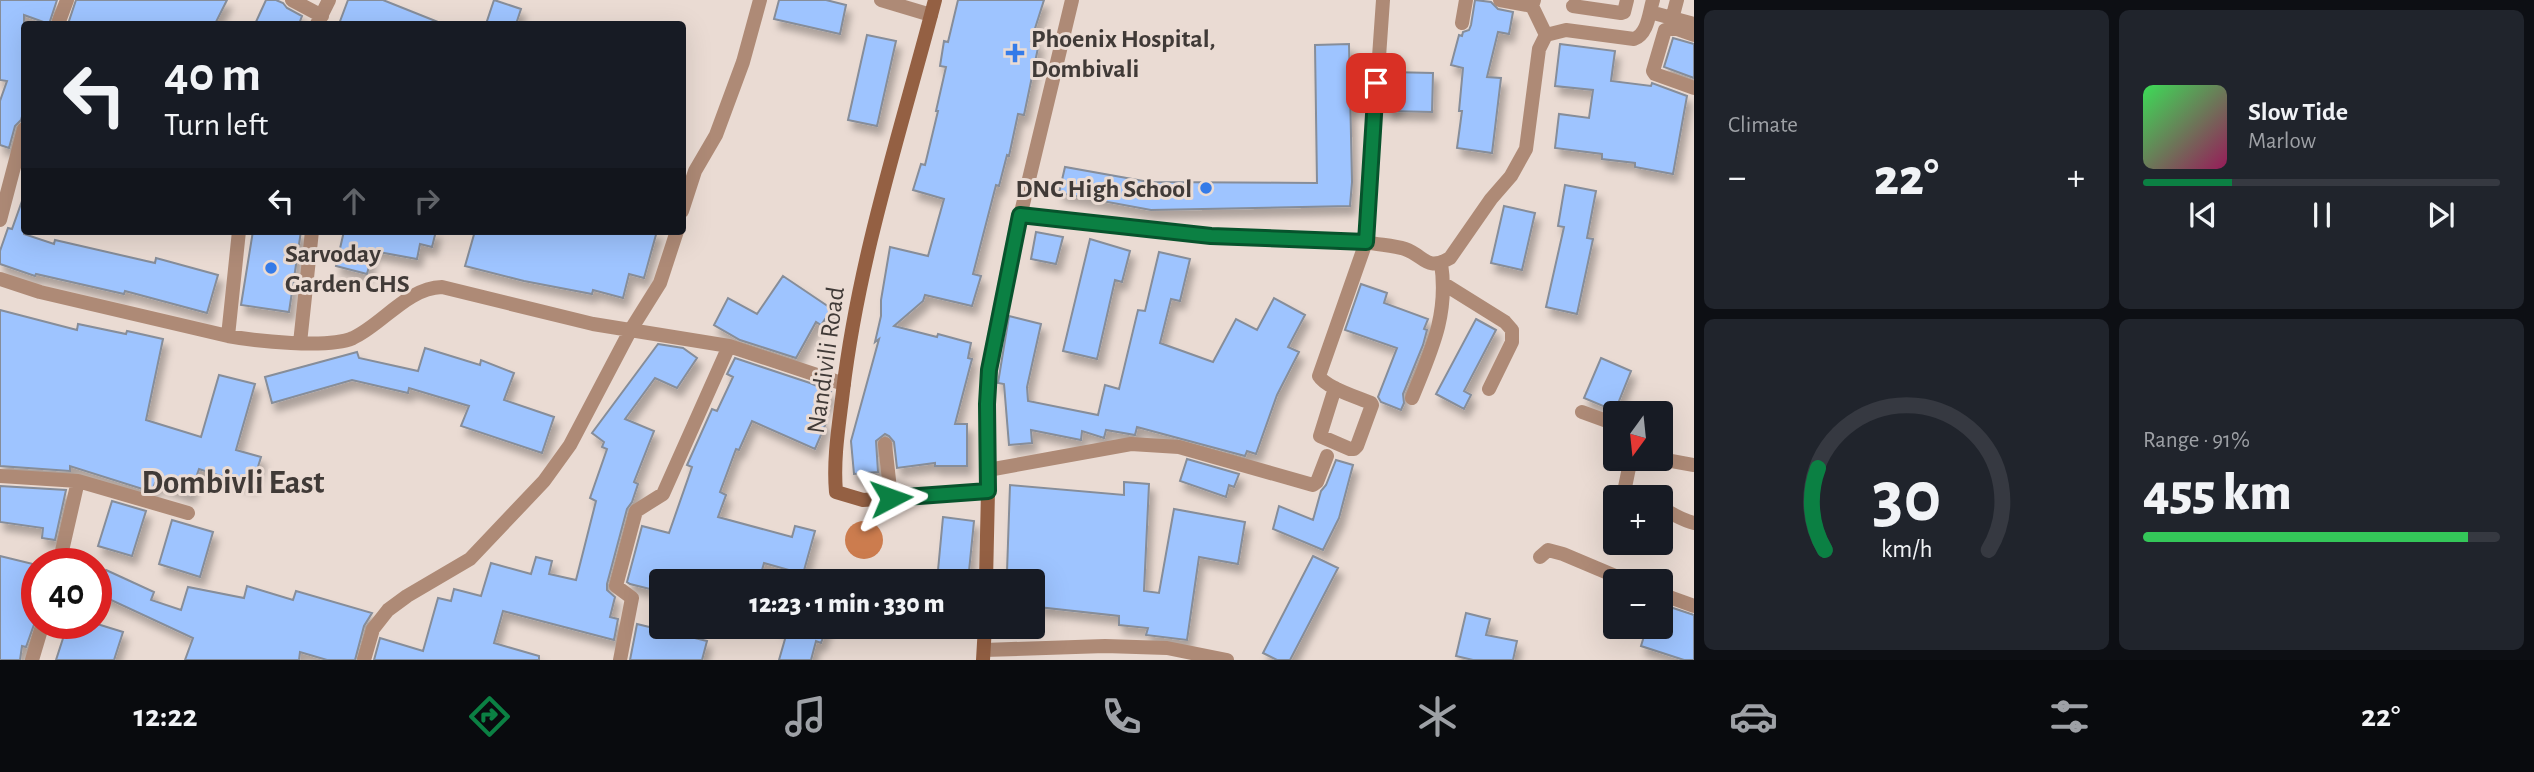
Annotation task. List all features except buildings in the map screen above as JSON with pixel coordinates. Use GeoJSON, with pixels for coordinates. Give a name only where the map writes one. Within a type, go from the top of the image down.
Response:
{"type":"FeatureCollection","features":[{"type":"Feature","properties":{"kind":"street"},"geometry":{"type":"LineString","coordinates":[[59,21],[67,0]]}},
{"type":"Feature","properties":{"kind":"street"},"geometry":{"type":"LineString","coordinates":[[292,0],[319,20],[329,0]]}},
{"type":"Feature","properties":{"kind":"street"},"geometry":{"type":"LineString","coordinates":[[686,199],[695,171],[716,135],[760,0]]}},
{"type":"Feature","properties":{"kind":"street"},"geometry":{"type":"LineString","coordinates":[[881,0],[904,4],[931,15]]}},
{"type":"Feature","properties":{"kind":"street","name":"Nandivili Road"},"geometry":{"type":"LineString","coordinates":[[935,0],[864,261],[846,360],[834,468],[836,492],[863,500],[988,491]]}},
{"type":"Feature","properties":{"kind":"street"},"geometry":{"type":"LineString","coordinates":[[986,569],[989,370],[1020,215],[1072,0]]}},
{"type":"Feature","properties":{"kind":"street"},"geometry":{"type":"LineString","coordinates":[[1335,388],[1320,436],[1354,449],[1372,405],[1322,381],[1319,376],[1366,242],[1383,0]]}},
{"type":"Feature","properties":{"kind":"street"},"geometry":{"type":"LineString","coordinates":[[1462,23],[1466,0]]}},
{"type":"Feature","properties":{"kind":"street"},"geometry":{"type":"LineString","coordinates":[[1020,215],[1211,236],[1366,242],[1405,249],[1430,264],[1441,264],[1450,258],[1491,198],[1511,176],[1526,149],[1539,49],[1546,35],[1533,3],[1500,0]]}},
{"type":"Feature","properties":{"kind":"street"},"geometry":{"type":"LineString","coordinates":[[1569,31],[1574,3],[1624,12],[1627,0]]}},
{"type":"Feature","properties":{"kind":"street"},"geometry":{"type":"LineString","coordinates":[[1672,19],[1677,0]]}},
{"type":"Feature","properties":{"kind":"street"},"geometry":{"type":"LineString","coordinates":[[1546,35],[1569,31],[1634,39],[1640,37],[1644,31],[1651,6],[1672,19],[1694,24]]}},
{"type":"Feature","properties":{"kind":"street"},"geometry":{"type":"LineString","coordinates":[[1613,36],[1616,12]]}},
{"type":"Feature","properties":{"kind":"street"},"geometry":{"type":"LineString","coordinates":[[1694,35],[1669,28],[1662,38],[1653,71],[1694,88]]}},
{"type":"Feature","properties":{"kind":"street"},"geometry":{"type":"LineString","coordinates":[[1644,31],[1662,38]]}},
{"type":"Feature","properties":{"kind":"street"},"geometry":{"type":"LineString","coordinates":[[0,220],[21,140]]}},
{"type":"Feature","properties":{"kind":"street"},"geometry":{"type":"LineString","coordinates":[[228,336],[239,235]]}},
{"type":"Feature","properties":{"kind":"street"},"geometry":{"type":"LineString","coordinates":[[300,343],[312,235]]}},
{"type":"Feature","properties":{"kind":"street"},"geometry":{"type":"LineString","coordinates":[[363,660],[373,629],[388,610],[470,559],[544,481],[570,445],[630,331],[660,283],[676,235]]}},
{"type":"Feature","properties":{"kind":"street"},"geometry":{"type":"LineString","coordinates":[[1412,398],[1442,316],[1444,284],[1441,264]]}},
{"type":"Feature","properties":{"kind":"street"},"geometry":{"type":"LineString","coordinates":[[0,279],[40,292],[228,336],[300,343],[353,338],[420,292],[432,287],[442,287],[630,331],[729,346],[844,384]]}},
{"type":"Feature","properties":{"kind":"street"},"geometry":{"type":"LineString","coordinates":[[1444,284],[1505,322],[1512,330],[1513,342],[1489,389]]}},
{"type":"Feature","properties":{"kind":"street"},"geometry":{"type":"LineString","coordinates":[[620,660],[632,598],[616,586],[636,511],[663,494],[729,346]]}},
{"type":"Feature","properties":{"kind":"street"},"geometry":{"type":"LineString","coordinates":[[1582,412],[1603,420]]}},
{"type":"Feature","properties":{"kind":"street"},"geometry":{"type":"LineString","coordinates":[[885,444],[891,498]]}},
{"type":"Feature","properties":{"kind":"street"},"geometry":{"type":"LineString","coordinates":[[988,470],[1130,444],[1179,447],[1313,485],[1317,482],[1327,456]]}},
{"type":"Feature","properties":{"kind":"street"},"geometry":{"type":"LineString","coordinates":[[1673,456],[1694,458]]}},
{"type":"Feature","properties":{"kind":"street"},"geometry":{"type":"LineString","coordinates":[[1673,461],[1694,465]]}},
{"type":"Feature","properties":{"kind":"street"},"geometry":{"type":"LineString","coordinates":[[0,476],[78,481],[187,513]]}},
{"type":"Feature","properties":{"kind":"street"},"geometry":{"type":"LineString","coordinates":[[63,548],[78,481]]}},
{"type":"Feature","properties":{"kind":"street"},"geometry":{"type":"LineString","coordinates":[[1673,513],[1681,521],[1694,523]]}},
{"type":"Feature","properties":{"kind":"street"},"geometry":{"type":"LineString","coordinates":[[1540,557],[1548,550],[1603,571]]}},
{"type":"Feature","properties":{"kind":"street"},"geometry":{"type":"LineString","coordinates":[[1673,598],[1694,606]]}},
{"type":"Feature","properties":{"kind":"street"},"geometry":{"type":"LineString","coordinates":[[32,660],[38,639]]}},
{"type":"Feature","properties":{"kind":"street"},"geometry":{"type":"LineString","coordinates":[[984,655],[1105,653],[1167,648],[1227,660]]}},
{"type":"Feature","properties":{"kind":"shaded area"},"geometry":{"type":"Polygon","coordinates":[[[864,521],[878,526],[883,540],[878,554],[864,559],[850,554],[845,540],[850,526],[864,521]]]}},
{"type":"Feature","properties":{"kind":"place","name":"Phoenix Hospital, Dombivali"},"geometry":{"type":"Point","coordinates":[1015,53]}},
{"type":"Feature","properties":{"kind":"place","name":"DNC High School"},"geometry":{"type":"Point","coordinates":[1206,188]}},
{"type":"Feature","properties":{"kind":"place","name":"Sarvoday Garden CHS"},"geometry":{"type":"Point","coordinates":[271,268]}},
{"type":"Feature","properties":{"kind":"district","name":"Dombivli East"},"geometry":{"type":"Point","coordinates":[233,481]}},
{"type":"Feature","properties":{"kind":"route"},"geometry":{"type":"LineString","coordinates":[[891,498],[988,491],[989,370],[1020,215],[1211,236],[1366,242],[1376,83]]}}]}
